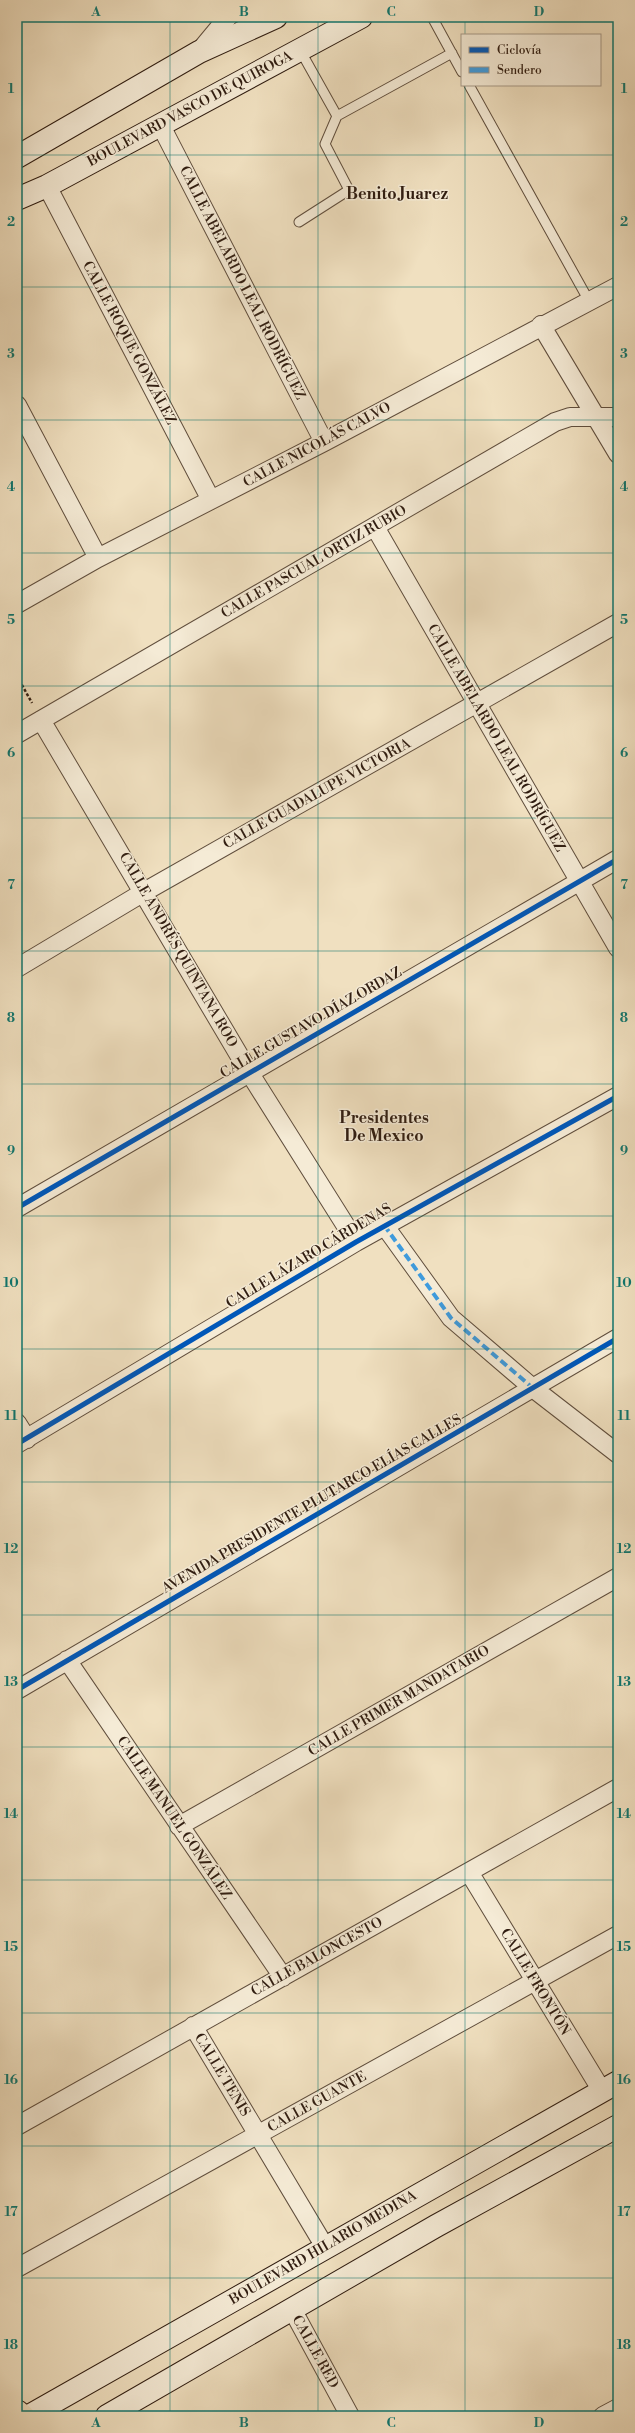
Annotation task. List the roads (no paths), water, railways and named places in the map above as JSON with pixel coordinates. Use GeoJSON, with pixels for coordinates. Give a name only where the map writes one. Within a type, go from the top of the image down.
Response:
{"type":"FeatureCollection","features":[{"type":"Feature","properties":{"kind":"main road"},"geometry":{"type":"LineString","coordinates":[[17,157],[200,52],[276,17]]}},
{"type":"Feature","properties":{"kind":"main road","name":"BOULEVARD VASCO DE QUIROGA"},"geometry":{"type":"LineString","coordinates":[[17,200],[47,186],[361,17]]}},
{"type":"Feature","properties":{"kind":"main road","name":"BOULEVARD HILARIO MEDINA"},"geometry":{"type":"LineString","coordinates":[[29,2416],[610,2086]]}},
{"type":"Feature","properties":{"kind":"main road"},"geometry":{"type":"LineString","coordinates":[[108,2416],[436,2226],[618,2126]]}},
{"type":"Feature","properties":{"kind":"main road"},"geometry":{"type":"LineString","coordinates":[[17,2411],[23,2416]]}},
{"type":"Feature","properties":{"kind":"street"},"geometry":{"type":"LineString","coordinates":[[200,52],[228,17]]}},
{"type":"Feature","properties":{"kind":"street","name":"CALLE ABELARDO LEAL RODRÍGUEZ"},"geometry":{"type":"LineString","coordinates":[[160,124],[324,442]]}},
{"type":"Feature","properties":{"kind":"street","name":"CALLE ROQUE GONZÁLEZ"},"geometry":{"type":"LineString","coordinates":[[47,186],[211,500]]}},
{"type":"Feature","properties":{"kind":"street","name":"CALLE NICOLÁS CALVO"},"geometry":{"type":"LineString","coordinates":[[17,604],[98,558],[324,442],[618,286]]}},
{"type":"Feature","properties":{"kind":"street"},"geometry":{"type":"LineString","coordinates":[[541,326],[618,454]]}},
{"type":"Feature","properties":{"kind":"street"},"geometry":{"type":"LineString","coordinates":[[17,404],[98,558]]}},
{"type":"Feature","properties":{"kind":"street","name":"CALLE PASCUAL ORTIZ RUBIO"},"geometry":{"type":"LineString","coordinates":[[17,734],[555,422],[570,418],[618,417]]}},
{"type":"Feature","properties":{"kind":"street","name":"CALLE ABELARDO LEAL RODRÍGUEZ"},"geometry":{"type":"LineString","coordinates":[[375,527],[618,948]]}},
{"type":"Feature","properties":{"kind":"street","name":"CALLE GUADALUPE VICTORIA"},"geometry":{"type":"LineString","coordinates":[[17,968],[144,892],[477,704],[618,622]]}},
{"type":"Feature","properties":{"kind":"street","name":"CALLE ANDRÉS QUINTANA ROO"},"geometry":{"type":"LineString","coordinates":[[41,720],[249,1072],[356,1242]]}},
{"type":"Feature","properties":{"kind":"street","name":"CALLE GUSTAVO DÍAZ ORDAZ"},"geometry":{"type":"LineString","coordinates":[[17,1208],[618,859]]}},
{"type":"Feature","properties":{"kind":"street","name":"CALLE LÁZARO CÁRDENAS"},"geometry":{"type":"LineString","coordinates":[[22,1442],[356,1242],[618,1096]]}},
{"type":"Feature","properties":{"kind":"street"},"geometry":{"type":"LineString","coordinates":[[384,1226],[451,1318],[534,1389],[618,1454]]}},
{"type":"Feature","properties":{"kind":"street","name":"AVENIDA PRESIDENTE PLUTARCO ELÍAS CALLES"},"geometry":{"type":"LineString","coordinates":[[17,1690],[534,1389],[618,1338]]}},
{"type":"Feature","properties":{"kind":"street"},"geometry":{"type":"LineString","coordinates":[[17,1423],[22,1442]]}},
{"type":"Feature","properties":{"kind":"street","name":"CALLE PRIMER MANDATARIO"},"geometry":{"type":"LineString","coordinates":[[179,1826],[618,1577]]}},
{"type":"Feature","properties":{"kind":"street","name":"CALLE MANUEL GONZÁLEZ"},"geometry":{"type":"LineString","coordinates":[[67,1660],[282,1977]]}},
{"type":"Feature","properties":{"kind":"street","name":"CALLE BALONCESTO"},"geometry":{"type":"LineString","coordinates":[[17,2126],[618,1788]]}},
{"type":"Feature","properties":{"kind":"street","name":"CALLE FRONTÓN"},"geometry":{"type":"LineString","coordinates":[[469,1872],[535,1982],[610,2086]]}},
{"type":"Feature","properties":{"kind":"street","name":"CALLE GUANTE"},"geometry":{"type":"LineString","coordinates":[[17,2268],[618,1935]]}},
{"type":"Feature","properties":{"kind":"street","name":"CALLE TENIS"},"geometry":{"type":"LineString","coordinates":[[193,2026],[325,2247]]}},
{"type":"Feature","properties":{"kind":"street","name":"CALLE RED"},"geometry":{"type":"LineString","coordinates":[[292,2309],[350,2416]]}},
{"type":"Feature","properties":{"kind":"street"},"geometry":{"type":"LineString","coordinates":[[603,2416],[618,2408]]}},
{"type":"Feature","properties":{"kind":"lane"},"geometry":{"type":"LineString","coordinates":[[432,17],[461,70]]}},
{"type":"Feature","properties":{"kind":"lane"},"geometry":{"type":"LineString","coordinates":[[300,50],[337,116]]}},
{"type":"Feature","properties":{"kind":"lane"},"geometry":{"type":"LineString","coordinates":[[299,222],[349,190],[325,144],[337,116],[452,53]]}},
{"type":"Feature","properties":{"kind":"lane"},"geometry":{"type":"LineString","coordinates":[[470,86],[589,301]]}},
{"type":"Feature","properties":{"kind":"district","name":"Benito Juarez"},"geometry":{"type":"Point","coordinates":[397,194]}},
{"type":"Feature","properties":{"kind":"district","name":"Presidentes De Mexico"},"geometry":{"type":"Point","coordinates":[384,1127]}}]}
